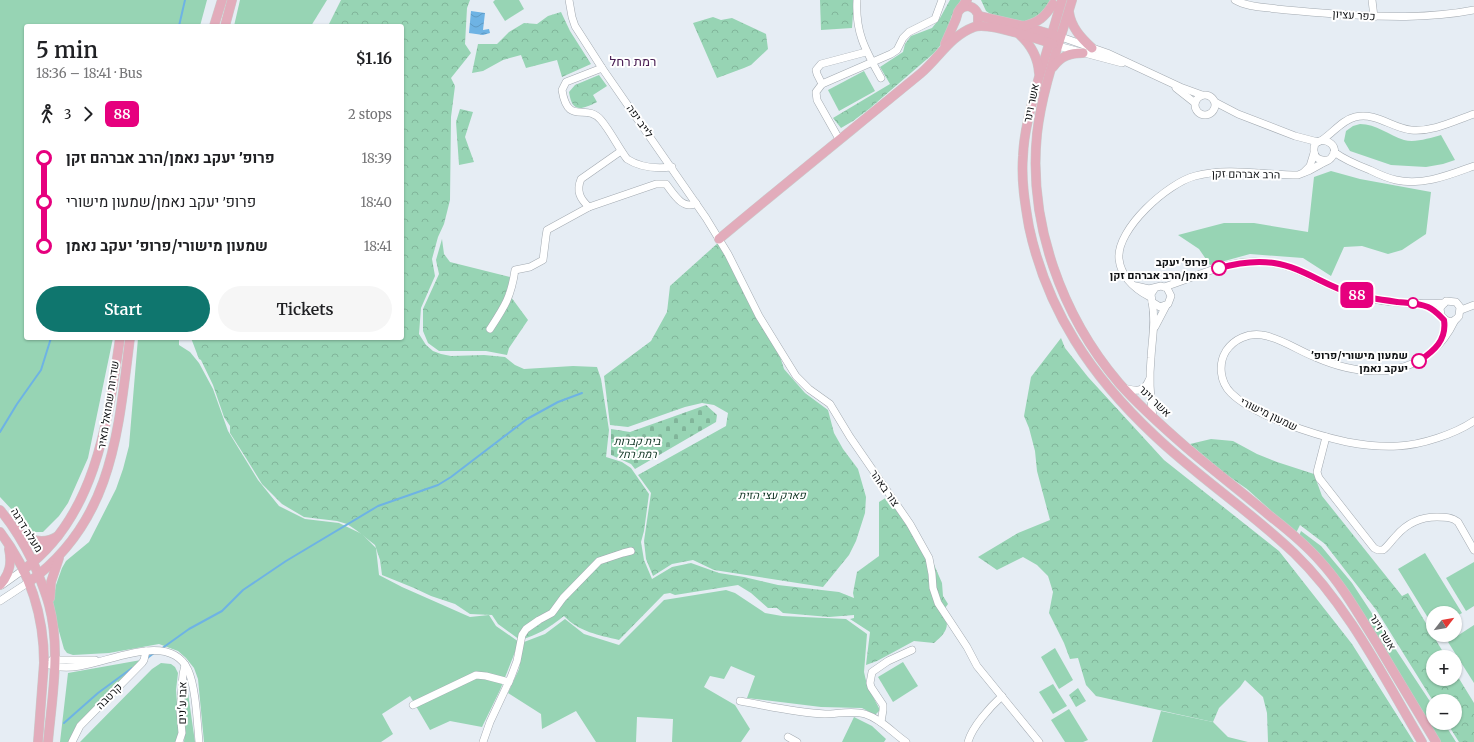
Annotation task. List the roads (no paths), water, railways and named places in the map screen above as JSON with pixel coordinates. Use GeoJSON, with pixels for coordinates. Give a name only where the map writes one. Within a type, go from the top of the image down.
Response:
{"type":"FeatureCollection","features":[{"type":"Feature","properties":{"kind":"main road"},"geometry":{"type":"LineString","coordinates":[[215,24],[222,0]]}},
{"type":"Feature","properties":{"kind":"main road"},"geometry":{"type":"LineString","coordinates":[[226,24],[232,0]]}},
{"type":"Feature","properties":{"kind":"main road"},"geometry":{"type":"LineString","coordinates":[[942,51],[958,12],[968,0]]}},
{"type":"Feature","properties":{"kind":"main road"},"geometry":{"type":"LineString","coordinates":[[719,239],[925,69],[952,41],[978,22],[976,0]]}},
{"type":"Feature","properties":{"kind":"main road","name":"אשר וינר"},"geometry":{"type":"LineString","coordinates":[[1062,0],[1050,38],[1025,134],[1023,156],[1025,201],[1032,239],[1042,275],[1050,296],[1070,334],[1095,371],[1130,412],[1177,455],[1268,530],[1294,553],[1314,574],[1334,598],[1350,622],[1422,742]]}},
{"type":"Feature","properties":{"kind":"main road","name":"אשר וינר"},"geometry":{"type":"LineString","coordinates":[[1072,0],[1041,108],[1037,134],[1036,157],[1040,210],[1044,234],[1057,279],[1073,313],[1096,352],[1124,388],[1153,417],[1214,470],[1303,543],[1321,562],[1334,578],[1362,620],[1436,742]]}},
{"type":"Feature","properties":{"kind":"main road"},"geometry":{"type":"LineString","coordinates":[[956,19],[961,27],[990,27],[1021,30],[1043,18],[1054,2]]}},
{"type":"Feature","properties":{"kind":"main road"},"geometry":{"type":"LineString","coordinates":[[1050,38],[1054,2]]}},
{"type":"Feature","properties":{"kind":"main road"},"geometry":{"type":"LineString","coordinates":[[960,9],[966,6],[977,13],[1021,30],[1060,41]]}},
{"type":"Feature","properties":{"kind":"main road"},"geometry":{"type":"LineString","coordinates":[[1069,10],[1070,18],[1076,30],[1092,48]]}},
{"type":"Feature","properties":{"kind":"main road"},"geometry":{"type":"LineString","coordinates":[[1021,30],[1030,44],[1039,68],[1040,76]]}},
{"type":"Feature","properties":{"kind":"main road"},"geometry":{"type":"LineString","coordinates":[[1051,70],[1063,57],[1070,54],[1083,53]]}},
{"type":"Feature","properties":{"kind":"main road","name":"שדרות שמואל מאיר"},"geometry":{"type":"LineString","coordinates":[[23,570],[33,563],[61,534],[82,499],[94,467],[112,389],[120,340]]}},
{"type":"Feature","properties":{"kind":"main road","name":"שדרות שמואל מאיר"},"geometry":{"type":"LineString","coordinates":[[29,582],[39,575],[61,554],[91,512],[100,492],[111,461],[119,424],[130,340]]}},
{"type":"Feature","properties":{"kind":"main road","name":"מעלה דרגה"},"geometry":{"type":"LineString","coordinates":[[0,510],[12,526],[33,563],[50,606]]}},
{"type":"Feature","properties":{"kind":"main road"},"geometry":{"type":"LineString","coordinates":[[12,526],[26,537],[38,541],[47,541],[61,534]]}},
{"type":"Feature","properties":{"kind":"main road","name":"מעלה דרגה"},"geometry":{"type":"LineString","coordinates":[[0,532],[29,582],[40,614],[44,644],[44,663],[38,742]]}},
{"type":"Feature","properties":{"kind":"main road"},"geometry":{"type":"LineString","coordinates":[[0,586],[10,567],[11,559],[6,540]]}},
{"type":"Feature","properties":{"kind":"main road"},"geometry":{"type":"LineString","coordinates":[[48,742],[54,663],[54,629],[50,606],[51,582],[61,554]]}},
{"type":"Feature","properties":{"kind":"street","name":"לייב יפה"},"geometry":{"type":"LineString","coordinates":[[569,0],[575,26],[602,68],[672,167],[719,239]]}},
{"type":"Feature","properties":{"kind":"street"},"geometry":{"type":"LineString","coordinates":[[857,0],[860,38],[881,78]]}},
{"type":"Feature","properties":{"kind":"street"},"geometry":{"type":"LineString","coordinates":[[839,139],[817,100],[816,92],[822,84],[883,58],[897,50],[903,38],[909,32],[935,19],[942,0]]}},
{"type":"Feature","properties":{"kind":"street","name":"כפר עציון"},"geometry":{"type":"LineString","coordinates":[[1235,0],[1248,5],[1374,17],[1442,16],[1474,10]]}},
{"type":"Feature","properties":{"kind":"street"},"geometry":{"type":"LineString","coordinates":[[1372,0],[1374,17]]}},
{"type":"Feature","properties":{"kind":"street"},"geometry":{"type":"LineString","coordinates":[[1060,41],[1092,48],[1202,95],[1205,94],[1212,96],[1216,102],[1238,114],[1295,136],[1320,141],[1329,141],[1333,148],[1350,162]]}},
{"type":"Feature","properties":{"kind":"street"},"geometry":{"type":"LineString","coordinates":[[1060,41],[1083,53],[1136,66]]}},
{"type":"Feature","properties":{"kind":"street"},"geometry":{"type":"LineString","coordinates":[[822,84],[816,70],[821,64],[866,52]]}},
{"type":"Feature","properties":{"kind":"street"},"geometry":{"type":"LineString","coordinates":[[602,68],[566,82],[562,90],[563,98],[567,107],[572,111],[594,114],[601,120],[627,159],[643,167],[672,167]]}},
{"type":"Feature","properties":{"kind":"street"},"geometry":{"type":"LineString","coordinates":[[1165,80],[1195,103]]}},
{"type":"Feature","properties":{"kind":"street"},"geometry":{"type":"LineString","coordinates":[[1202,95],[1197,98],[1195,103],[1196,110],[1201,114],[1207,115],[1213,112],[1238,114]]}},
{"type":"Feature","properties":{"kind":"street"},"geometry":{"type":"LineString","coordinates":[[1213,112],[1216,102]]}},
{"type":"Feature","properties":{"kind":"street"},"geometry":{"type":"LineString","coordinates":[[1301,174],[1310,166],[1314,151],[1320,141],[1347,120],[1364,116],[1380,119],[1404,129],[1420,131],[1430,130],[1474,114]]}},
{"type":"Feature","properties":{"kind":"street"},"geometry":{"type":"LineString","coordinates":[[1328,160],[1333,148],[1334,139],[1340,126]]}},
{"type":"Feature","properties":{"kind":"street"},"geometry":{"type":"LineString","coordinates":[[1295,136],[1314,151],[1320,160],[1350,162],[1396,180],[1412,182],[1437,179],[1474,166]]}},
{"type":"Feature","properties":{"kind":"street"},"geometry":{"type":"LineString","coordinates":[[589,207],[582,201],[579,193],[578,185],[581,178],[621,151]]}},
{"type":"Feature","properties":{"kind":"street","name":"הרב אברהם זקן"},"geometry":{"type":"LineString","coordinates":[[1151,300],[1126,279],[1120,266],[1119,252],[1121,245],[1132,227],[1148,207],[1164,192],[1173,185],[1192,176],[1214,172],[1301,174],[1308,172],[1328,160]]}},
{"type":"Feature","properties":{"kind":"street"},"geometry":{"type":"LineString","coordinates":[[490,329],[508,299],[515,270],[530,267],[543,260],[547,230],[589,207],[656,184],[666,184],[679,200],[686,205],[693,205],[696,203]]}},
{"type":"Feature","properties":{"kind":"street","name":"צור באהר"},"geometry":{"type":"LineString","coordinates":[[719,239],[759,316],[796,376],[809,389],[830,404],[850,437],[910,524],[929,558],[933,588],[938,603],[967,647],[977,666],[1039,742]]}},
{"type":"Feature","properties":{"kind":"street"},"geometry":{"type":"LineString","coordinates":[[1132,285],[1142,288],[1164,287],[1205,272],[1234,264],[1272,262],[1293,268],[1351,294],[1376,299],[1420,304],[1453,301],[1458,304],[1461,310],[1459,316],[1450,322],[1429,307],[1420,304]]}},
{"type":"Feature","properties":{"kind":"street"},"geometry":{"type":"LineString","coordinates":[[1153,335],[1157,322],[1170,302],[1171,296],[1188,278]]}},
{"type":"Feature","properties":{"kind":"street"},"geometry":{"type":"LineString","coordinates":[[1164,287],[1169,290],[1171,296]]}},
{"type":"Feature","properties":{"kind":"street"},"geometry":{"type":"LineString","coordinates":[[1153,417],[1150,376],[1154,320],[1151,300],[1152,291],[1154,288]]}},
{"type":"Feature","properties":{"kind":"street"},"geometry":{"type":"LineString","coordinates":[[1151,300],[1160,307],[1166,306]]}},
{"type":"Feature","properties":{"kind":"street"},"geometry":{"type":"LineString","coordinates":[[1442,340],[1445,329],[1440,308],[1444,303]]}},
{"type":"Feature","properties":{"kind":"street"},"geometry":{"type":"LineString","coordinates":[[1461,310],[1474,305]]}},
{"type":"Feature","properties":{"kind":"street","name":"שמעון מישורי"},"geometry":{"type":"LineString","coordinates":[[1455,320],[1442,340],[1425,356],[1412,364],[1399,369],[1385,372],[1370,372],[1341,366],[1316,358],[1276,339],[1263,335],[1252,335],[1241,338],[1232,344],[1222,361],[1221,371],[1223,382],[1230,392],[1240,401],[1300,429],[1326,437],[1363,444],[1406,446],[1425,442],[1472,423]]}},
{"type":"Feature","properties":{"kind":"street"},"geometry":{"type":"LineString","coordinates":[[1124,388],[1141,390],[1147,384],[1150,376]]}},
{"type":"Feature","properties":{"kind":"street"},"geometry":{"type":"LineString","coordinates":[[1326,437],[1317,472],[1319,478],[1374,548],[1383,550],[1402,529],[1415,521],[1435,517],[1449,517],[1458,522],[1474,550]]}},
{"type":"Feature","properties":{"kind":"street"},"geometry":{"type":"LineString","coordinates":[[483,742],[490,722],[517,661],[522,635],[526,629],[552,613],[563,598],[599,561],[623,552],[631,551]]}},
{"type":"Feature","properties":{"kind":"street","name":"שדרות שמואל מאיר"},"geometry":{"type":"LineString","coordinates":[[0,586],[23,570]]}},
{"type":"Feature","properties":{"kind":"street","name":"שדרות שמואל מאיר"},"geometry":{"type":"LineString","coordinates":[[0,601],[29,582]]}},
{"type":"Feature","properties":{"kind":"street"},"geometry":{"type":"LineString","coordinates":[[44,663],[81,666],[146,650],[161,650],[167,652],[180,659],[185,665],[191,679],[199,742]]}},
{"type":"Feature","properties":{"kind":"street","name":"קרטבה"},"geometry":{"type":"LineString","coordinates":[[72,742],[80,726],[142,663],[146,650]]}},
{"type":"Feature","properties":{"kind":"street"},"geometry":{"type":"LineString","coordinates":[[881,722],[883,705],[871,687],[870,683],[872,672],[888,661],[912,650]]}},
{"type":"Feature","properties":{"kind":"street","name":"אבו ע'נים"},"geometry":{"type":"LineString","coordinates":[[179,742],[182,733],[180,711],[182,674],[185,665]]}},
{"type":"Feature","properties":{"kind":"street"},"geometry":{"type":"LineString","coordinates":[[413,705],[476,675],[509,682]]}},
{"type":"Feature","properties":{"kind":"street"},"geometry":{"type":"LineString","coordinates":[[968,742],[972,732],[984,715],[1002,696]]}},
{"type":"Feature","properties":{"kind":"street"},"geometry":{"type":"LineString","coordinates":[[740,701],[778,708],[826,714],[849,712],[865,714],[881,722],[906,742]]}},
{"type":"Feature","properties":{"kind":"street"},"geometry":{"type":"LineString","coordinates":[[788,737],[796,742]]}},
{"type":"Feature","properties":{"kind":"water"},"geometry":{"type":"Polygon","coordinates":[[[471,11],[485,13],[483,30],[489,29],[490,33],[483,35],[469,33],[471,11]]]}},
{"type":"Feature","properties":{"kind":"waterway"},"geometry":{"type":"LineString","coordinates":[[179,24],[185,0]]}},
{"type":"Feature","properties":{"kind":"waterway"},"geometry":{"type":"LineString","coordinates":[[0,432],[17,404],[41,370],[50,340]]}},
{"type":"Feature","properties":{"kind":"waterway"},"geometry":{"type":"LineString","coordinates":[[161,649],[189,629],[222,611],[243,590],[286,561],[378,506],[438,485],[451,477],[527,419],[558,402],[582,393]]}},
{"type":"Feature","properties":{"kind":"waterway"},"geometry":{"type":"LineString","coordinates":[[146,659],[154,653]]}},
{"type":"Feature","properties":{"kind":"waterway"},"geometry":{"type":"LineString","coordinates":[[64,723],[98,693],[132,668]]}},
{"type":"Feature","properties":{"kind":"place","name":"פרופ׳ יעקב נאמן/הרב אברהם זקן"},"geometry":{"type":"Point","coordinates":[1219,268]}},
{"type":"Feature","properties":{"kind":"place","name":"שמעון מישורי/פרופ׳ יעקב נאמן"},"geometry":{"type":"Point","coordinates":[1419,361]}},
{"type":"Feature","properties":{"kind":"district","name":"רמת רחל"},"geometry":{"type":"Point","coordinates":[633,61]}},
{"type":"Feature","properties":{"kind":"park label","name":"בית קברות רמת רחל"},"geometry":{"type":"Point","coordinates":[637,447]}},
{"type":"Feature","properties":{"kind":"park label","name":"פארק עצי הזית"},"geometry":{"type":"Point","coordinates":[772,495]}}]}
